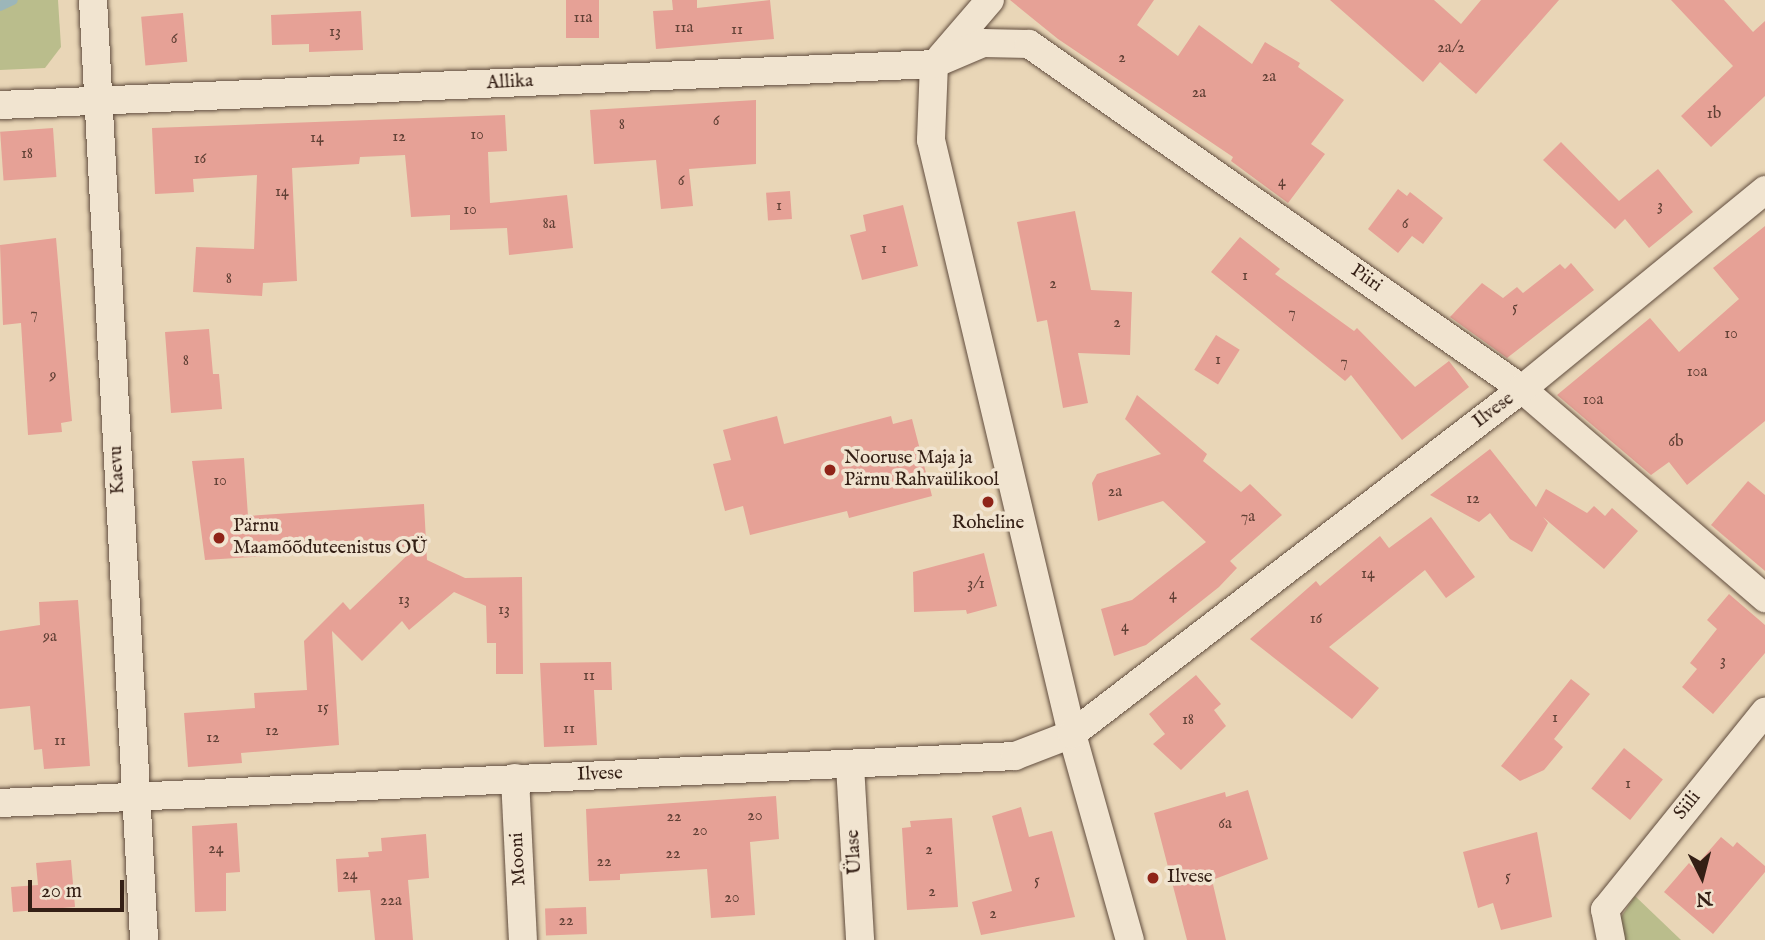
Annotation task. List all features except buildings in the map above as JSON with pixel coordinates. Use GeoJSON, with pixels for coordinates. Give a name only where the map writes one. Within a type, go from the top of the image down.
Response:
{"type":"FeatureCollection","features":[{"type":"Feature","properties":{"kind":"street","name":"Kaevu"},"geometry":{"type":"LineString","coordinates":[[93,0],[144,940]]}},
{"type":"Feature","properties":{"kind":"street"},"geometry":{"type":"LineString","coordinates":[[990,0],[934,64],[931,140],[1072,734],[1130,940]]}},
{"type":"Feature","properties":{"kind":"street","name":"Piiri"},"geometry":{"type":"LineString","coordinates":[[934,64],[983,43],[1029,44],[1522,389],[1765,597]]}},
{"type":"Feature","properties":{"kind":"street","name":"Allika"},"geometry":{"type":"LineString","coordinates":[[0,105],[934,64]]}},
{"type":"Feature","properties":{"kind":"street","name":"Ilvese"},"geometry":{"type":"LineString","coordinates":[[0,803],[1014,756],[1072,734],[1522,389],[1765,190]]}},
{"type":"Feature","properties":{"kind":"street","name":"Siili"},"geometry":{"type":"LineString","coordinates":[[1611,940],[1605,910],[1765,712]]}},
{"type":"Feature","properties":{"kind":"street","name":"Ülase"},"geometry":{"type":"LineString","coordinates":[[850,765],[860,940]]}},
{"type":"Feature","properties":{"kind":"street","name":"Mooni"},"geometry":{"type":"LineString","coordinates":[[515,778],[523,940]]}},
{"type":"Feature","properties":{"kind":"green space"},"geometry":{"type":"Polygon","coordinates":[[[0,0],[58,0],[61,47],[45,68],[0,70],[0,0]]]}},
{"type":"Feature","properties":{"kind":"green space"},"geometry":{"type":"Polygon","coordinates":[[[1635,896],[1681,940],[1623,940],[1619,920],[1635,896]]]}},
{"type":"Feature","properties":{"kind":"waterway"},"geometry":{"type":"LineString","coordinates":[[0,6],[13,0]]}},
{"type":"Feature","properties":{"kind":"place","name":"Nooruse Maja ja Pärnu Rahvaülikool"},"geometry":{"type":"Point","coordinates":[830,470]}},
{"type":"Feature","properties":{"kind":"place","name":"Roheline"},"geometry":{"type":"Point","coordinates":[988,502]}},
{"type":"Feature","properties":{"kind":"place","name":"Pärnu Maamõõduteenistus OÜ"},"geometry":{"type":"Point","coordinates":[219,538]}},
{"type":"Feature","properties":{"kind":"place","name":"Ilvese"},"geometry":{"type":"Point","coordinates":[1153,878]}}]}
